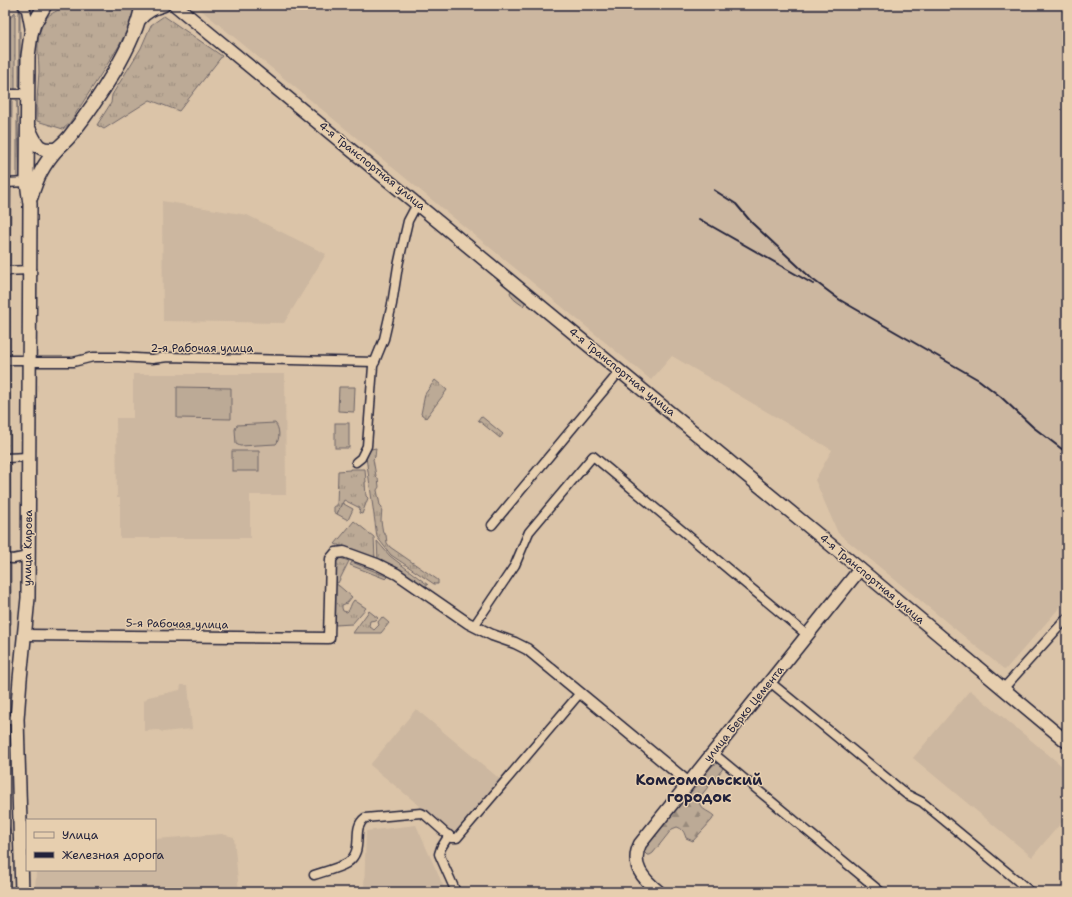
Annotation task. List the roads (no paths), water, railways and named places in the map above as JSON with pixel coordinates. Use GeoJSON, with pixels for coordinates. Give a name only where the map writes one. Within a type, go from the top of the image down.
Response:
{"type":"FeatureCollection","features":[{"type":"Feature","properties":{"kind":"main road","name":"улица Кирова"},"geometry":{"type":"LineString","coordinates":[[22,892],[11,719],[20,679],[28,598],[30,203],[27,182],[28,56],[34,24],[45,5]]}},
{"type":"Feature","properties":{"kind":"main road","name":"улица Кирова"},"geometry":{"type":"LineString","coordinates":[[30,203],[39,173],[57,149],[69,137],[88,111],[115,69],[140,19],[142,5]]}},
{"type":"Feature","properties":{"kind":"main road"},"geometry":{"type":"LineString","coordinates":[[140,19],[146,12],[154,8],[170,5]]}},
{"type":"Feature","properties":{"kind":"main road","name":"4-я Транспортная улица"},"geometry":{"type":"LineString","coordinates":[[170,5],[620,370],[1067,742]]}},
{"type":"Feature","properties":{"kind":"main road"},"geometry":{"type":"LineString","coordinates":[[28,127],[35,143],[39,147],[49,150],[57,149]]}},
{"type":"Feature","properties":{"kind":"main road","name":"улица Берко Цемента"},"geometry":{"type":"LineString","coordinates":[[655,891],[641,873],[636,863],[636,852],[640,844],[860,569]]}},
{"type":"Feature","properties":{"kind":"street"},"geometry":{"type":"LineString","coordinates":[[22,5],[27,14],[31,34]]}},
{"type":"Feature","properties":{"kind":"street"},"geometry":{"type":"LineString","coordinates":[[5,94],[28,94]]}},
{"type":"Feature","properties":{"kind":"street"},"geometry":{"type":"LineString","coordinates":[[5,183],[27,182]]}},
{"type":"Feature","properties":{"kind":"street"},"geometry":{"type":"LineString","coordinates":[[356,462],[361,458],[367,446],[373,366],[384,339],[408,221],[417,204]]}},
{"type":"Feature","properties":{"kind":"street"},"geometry":{"type":"LineString","coordinates":[[5,270],[29,270]]}},
{"type":"Feature","properties":{"kind":"street","name":"2-я Рабочая улица"},"geometry":{"type":"LineString","coordinates":[[5,360],[73,362],[93,357],[152,359],[168,357],[375,362]]}},
{"type":"Feature","properties":{"kind":"street"},"geometry":{"type":"LineString","coordinates":[[492,525],[620,370]]}},
{"type":"Feature","properties":{"kind":"street"},"geometry":{"type":"LineString","coordinates":[[689,783],[527,649],[474,626],[515,565],[529,532],[593,456],[807,635]]}},
{"type":"Feature","properties":{"kind":"street"},"geometry":{"type":"LineString","coordinates":[[5,458],[29,458]]}},
{"type":"Feature","properties":{"kind":"street","name":"5-я Рабочая улица"},"geometry":{"type":"LineString","coordinates":[[25,634],[329,638],[331,559],[336,553],[344,552],[377,564],[397,574],[474,626]]}},
{"type":"Feature","properties":{"kind":"street"},"geometry":{"type":"LineString","coordinates":[[5,558],[13,559],[28,556]]}},
{"type":"Feature","properties":{"kind":"street"},"geometry":{"type":"LineString","coordinates":[[1003,689],[1067,618]]}},
{"type":"Feature","properties":{"kind":"street"},"geometry":{"type":"LineString","coordinates":[[770,682],[906,794],[922,802],[1031,892]]}},
{"type":"Feature","properties":{"kind":"street"},"geometry":{"type":"LineString","coordinates":[[314,875],[346,863],[356,853],[358,826],[365,818],[421,813],[451,838],[457,838],[580,693]]}},
{"type":"Feature","properties":{"kind":"street"},"geometry":{"type":"LineString","coordinates":[[713,753],[881,892]]}},
{"type":"Feature","properties":{"kind":"street"},"geometry":{"type":"LineString","coordinates":[[449,835],[441,848],[440,854],[456,892]]}},
{"type":"Feature","properties":{"kind":"railway"},"geometry":{"type":"LineString","coordinates":[[714,190],[736,204],[752,223],[812,279],[840,300],[979,380],[1001,397],[1033,427],[1067,453]]}},
{"type":"Feature","properties":{"kind":"railway"},"geometry":{"type":"LineString","coordinates":[[699,219],[813,284]]}},
{"type":"Feature","properties":{"kind":"district","name":"Комсомольский городок"},"geometry":{"type":"Point","coordinates":[699,788]}}]}
